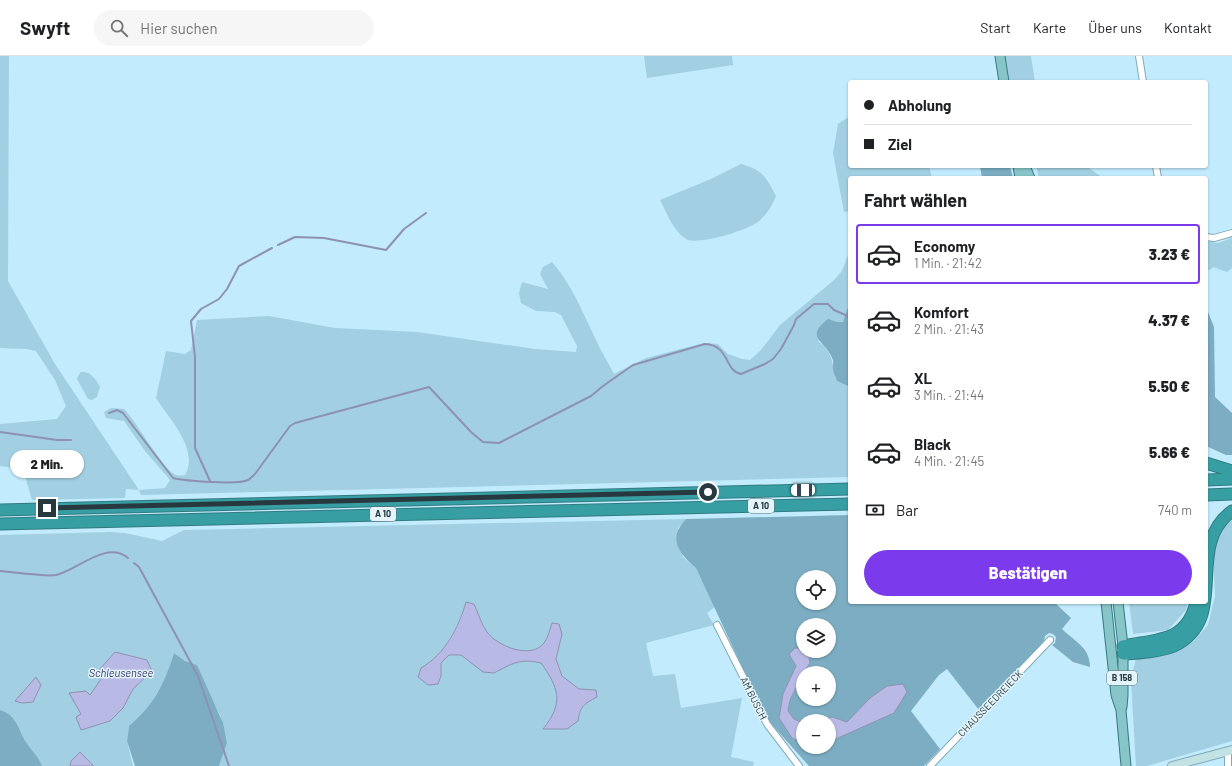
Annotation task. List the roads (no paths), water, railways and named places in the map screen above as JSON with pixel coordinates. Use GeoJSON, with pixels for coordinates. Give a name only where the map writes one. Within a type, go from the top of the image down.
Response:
{"type":"FeatureCollection","features":[{"type":"Feature","properties":{"kind":"highway"},"geometry":{"type":"LineString","coordinates":[[1208,464],[1232,471]]}},
{"type":"Feature","properties":{"kind":"highway"},"geometry":{"type":"LineString","coordinates":[[1208,480],[1232,479]]}},
{"type":"Feature","properties":{"kind":"highway","name":"A 10"},"geometry":{"type":"LineString","coordinates":[[0,510],[848,489]]}},
{"type":"Feature","properties":{"kind":"highway"},"geometry":{"type":"LineString","coordinates":[[1208,494],[1232,494]]}},
{"type":"Feature","properties":{"kind":"highway","name":"A 10"},"geometry":{"type":"LineString","coordinates":[[0,524],[848,504]]}},
{"type":"Feature","properties":{"kind":"highway"},"geometry":{"type":"LineString","coordinates":[[1208,555],[1213,534],[1223,520],[1232,511]]}},
{"type":"Feature","properties":{"kind":"highway"},"geometry":{"type":"LineString","coordinates":[[1117,650],[1160,640],[1177,634],[1191,618],[1195,604]]}},
{"type":"Feature","properties":{"kind":"highway"},"geometry":{"type":"LineString","coordinates":[[1117,650],[1161,650],[1173,646],[1182,641],[1199,625],[1206,604]]}},
{"type":"Feature","properties":{"kind":"main road"},"geometry":{"type":"LineString","coordinates":[[1000,56],[1004,80]]}},
{"type":"Feature","properties":{"kind":"main road","name":"B 158"},"geometry":{"type":"LineString","coordinates":[[1106,604],[1117,650],[1123,695],[1121,710],[1126,766]]}},
{"type":"Feature","properties":{"kind":"main road","name":"B 158"},"geometry":{"type":"LineString","coordinates":[[1117,650],[1118,604]]}},
{"type":"Feature","properties":{"kind":"main road"},"geometry":{"type":"LineString","coordinates":[[1172,766],[1230,750]]}},
{"type":"Feature","properties":{"kind":"street"},"geometry":{"type":"LineString","coordinates":[[1139,56],[1143,80]]}},
{"type":"Feature","properties":{"kind":"street"},"geometry":{"type":"LineString","coordinates":[[1208,237],[1222,237],[1232,233]]}},
{"type":"Feature","properties":{"kind":"street","name":"AM BUSCH"},"geometry":{"type":"LineString","coordinates":[[717,624],[767,724],[799,766]]}},
{"type":"Feature","properties":{"kind":"street","name":"CHAUSSEEDREIECK"},"geometry":{"type":"LineString","coordinates":[[930,766],[1050,640]]}},
{"type":"Feature","properties":{"kind":"street"},"geometry":{"type":"LineString","coordinates":[[1228,766],[1230,750]]}},
{"type":"Feature","properties":{"kind":"water"},"geometry":{"type":"Polygon","coordinates":[[[466,602],[474,604],[483,625],[492,637],[498,642],[514,649],[523,651],[538,648],[544,643],[552,623],[559,624],[562,634],[556,659],[562,676],[579,689],[596,690],[597,697],[583,706],[578,721],[567,729],[543,729],[550,720],[554,711],[557,696],[552,680],[541,663],[527,661],[516,663],[494,673],[483,672],[461,655],[449,655],[441,663],[441,676],[438,684],[428,685],[418,677],[421,668],[437,656],[450,640],[459,622],[466,602]]]}},
{"type":"Feature","properties":{"kind":"water"},"geometry":{"type":"Polygon","coordinates":[[[796,648],[796,658],[809,658],[810,663],[808,666],[796,666],[789,654],[796,648]]]}},
{"type":"Feature","properties":{"kind":"water","name":"Schleusensee"},"geometry":{"type":"Polygon","coordinates":[[[115,652],[147,660],[152,671],[133,689],[123,708],[110,721],[81,730],[76,717],[81,714],[69,693],[86,691],[90,695],[101,679],[99,670],[115,652]]]}},
{"type":"Feature","properties":{"kind":"water"},"geometry":{"type":"Polygon","coordinates":[[[796,666],[796,688],[790,700],[788,711],[796,720],[796,740],[792,738],[779,718],[783,694],[796,666]]]}},
{"type":"Feature","properties":{"kind":"water"},"geometry":{"type":"Polygon","coordinates":[[[36,677],[41,685],[33,702],[22,703],[15,701],[36,677]]]}},
{"type":"Feature","properties":{"kind":"water"},"geometry":{"type":"Polygon","coordinates":[[[903,684],[907,692],[894,713],[836,739],[836,718],[847,722],[870,698],[887,686],[903,684]]]}},
{"type":"Feature","properties":{"kind":"water"},"geometry":{"type":"Polygon","coordinates":[[[80,752],[94,766],[70,766],[71,761],[80,752]]]}},
{"type":"Feature","properties":{"kind":"waterway"},"geometry":{"type":"LineString","coordinates":[[278,245],[295,237],[324,238],[386,250],[404,229],[426,213]]}},
{"type":"Feature","properties":{"kind":"waterway"},"geometry":{"type":"LineString","coordinates":[[210,481],[195,448],[195,357],[191,321],[201,309],[219,299],[227,289],[239,266],[272,248]]}},
{"type":"Feature","properties":{"kind":"waterway"},"geometry":{"type":"LineString","coordinates":[[109,413],[117,410],[123,413],[173,478],[211,482],[242,481],[249,480],[255,474],[290,426],[295,423],[429,387],[471,432],[483,442],[499,443],[591,396],[633,365],[705,344],[713,345],[719,349],[732,368],[741,374],[773,359],[781,349],[796,319],[814,304],[828,304],[834,310],[848,316]]}},
{"type":"Feature","properties":{"kind":"waterway"},"geometry":{"type":"LineString","coordinates":[[0,432],[57,440],[71,440]]}},
{"type":"Feature","properties":{"kind":"waterway"},"geometry":{"type":"LineString","coordinates":[[0,571],[37,575],[56,575],[101,554],[111,552],[119,553],[128,558]]}},
{"type":"Feature","properties":{"kind":"waterway"},"geometry":{"type":"LineString","coordinates":[[134,563],[139,567],[198,676],[229,766]]}}]}
